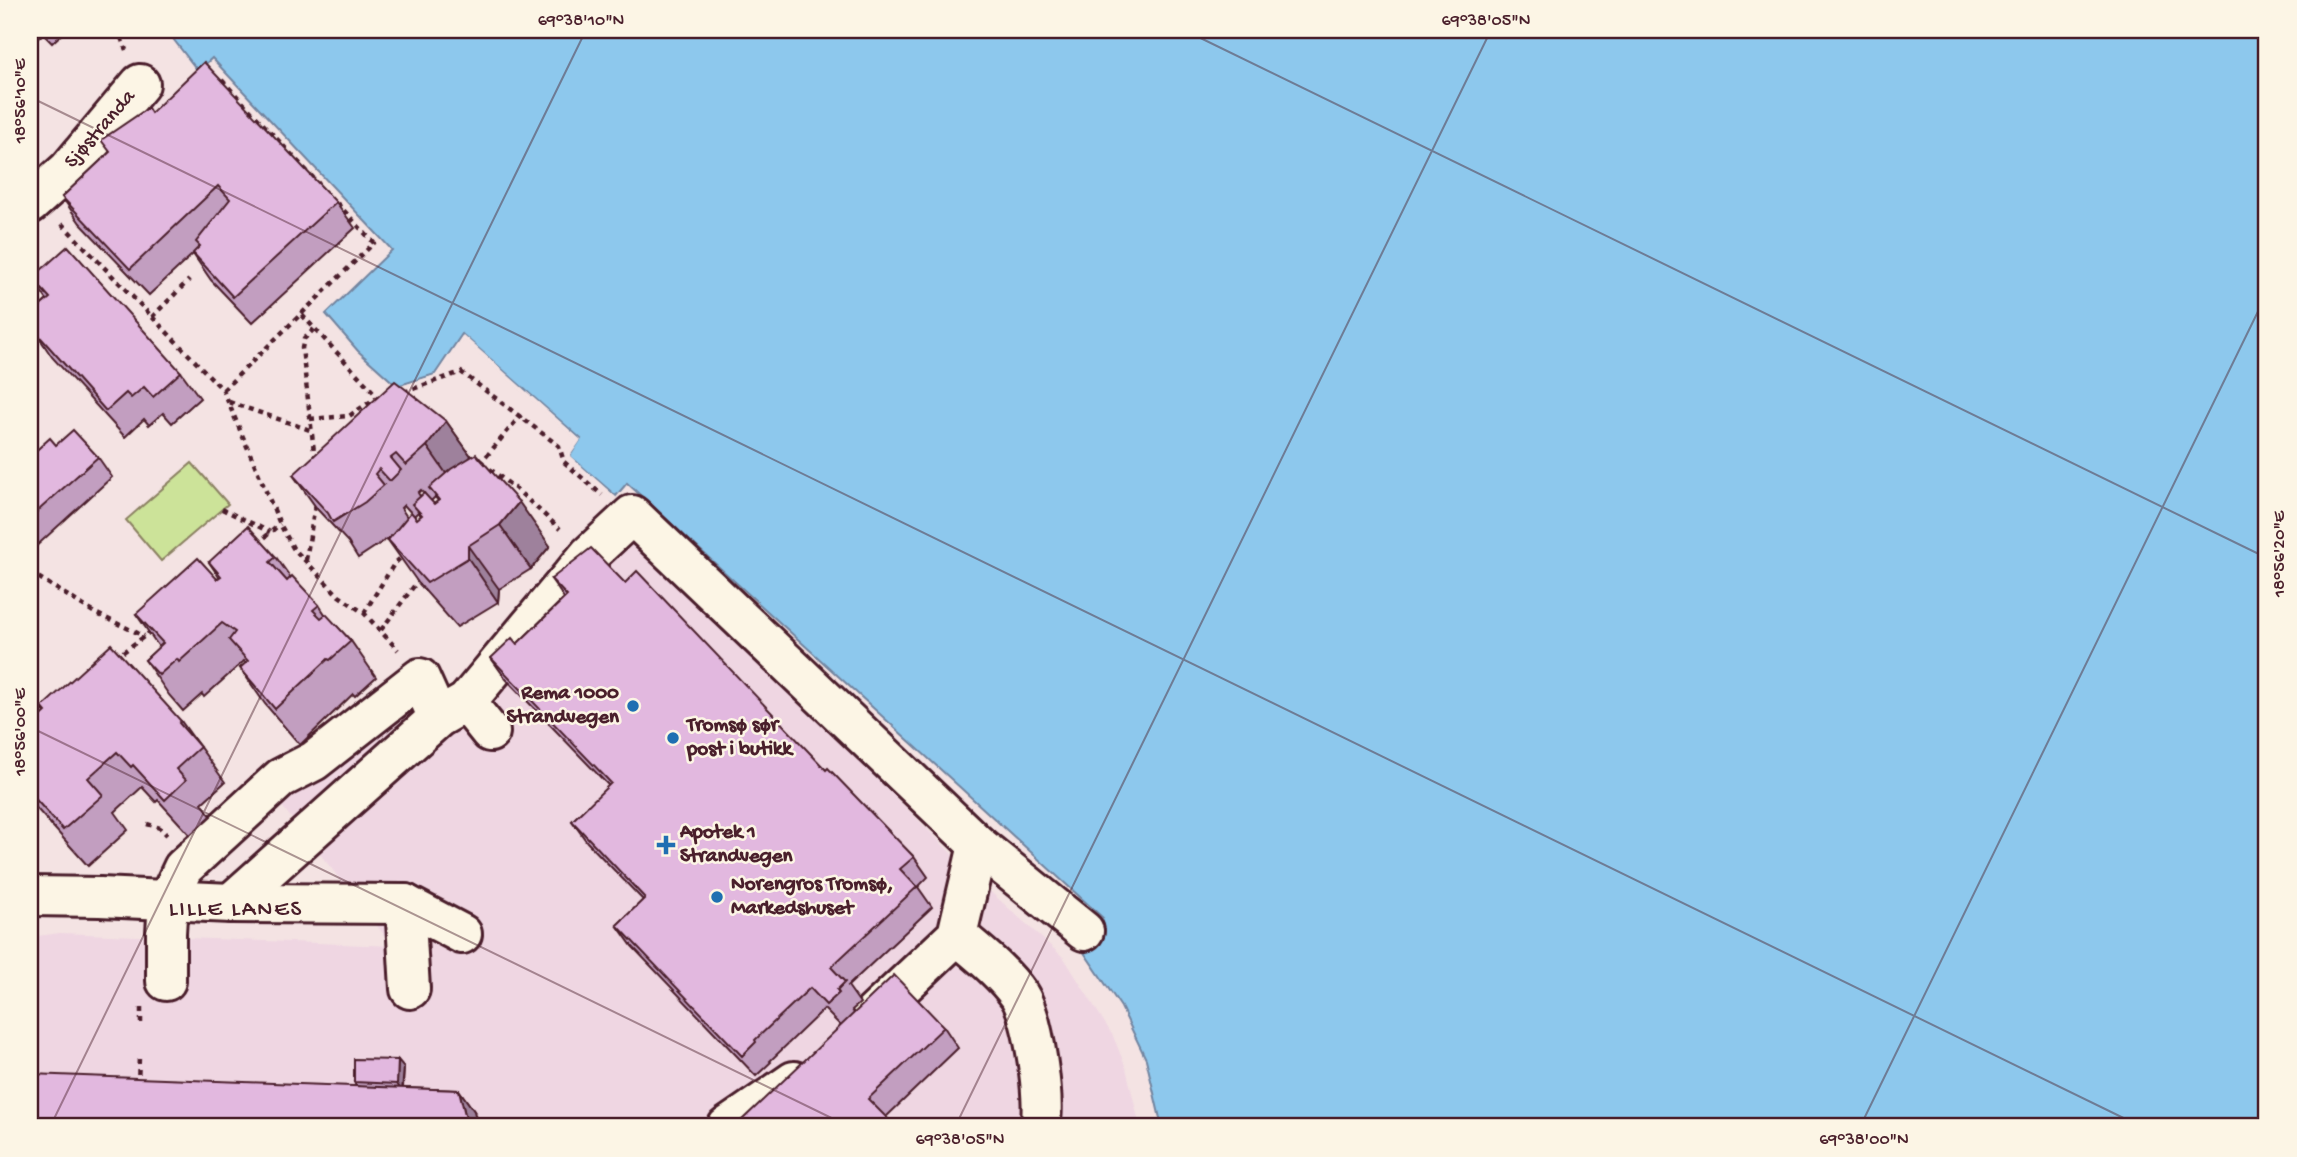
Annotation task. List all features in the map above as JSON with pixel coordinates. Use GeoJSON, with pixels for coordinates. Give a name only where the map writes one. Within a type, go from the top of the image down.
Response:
{"type":"FeatureCollection","features":[{"type":"Feature","properties":{"kind":"street","name":"Sjøstranda"},"geometry":{"type":"LineString","coordinates":[[33,201],[68,170],[140,84]]}},
{"type":"Feature","properties":{"kind":"street"},"geometry":{"type":"LineString","coordinates":[[231,903],[452,710],[589,555],[632,516],[978,845],[1084,931]]}},
{"type":"Feature","properties":{"kind":"street"},"geometry":{"type":"LineString","coordinates":[[166,981],[168,900],[183,868],[282,778],[314,761],[420,678],[452,710],[490,732]]}},
{"type":"Feature","properties":{"kind":"street"},"geometry":{"type":"LineString","coordinates":[[727,1127],[833,1051],[957,935],[978,845]]}},
{"type":"Feature","properties":{"kind":"street"},"geometry":{"type":"LineString","coordinates":[[30,896],[231,903],[405,904],[462,934]]}},
{"type":"Feature","properties":{"kind":"street"},"geometry":{"type":"LineString","coordinates":[[405,904],[410,989]]}},
{"type":"Feature","properties":{"kind":"street"},"geometry":{"type":"LineString","coordinates":[[957,935],[989,962],[1020,996],[1037,1049],[1040,1127]]}},
{"type":"Feature","properties":{"kind":"path"},"geometry":{"type":"LineString","coordinates":[[209,84],[219,77],[320,184]]}},
{"type":"Feature","properties":{"kind":"path"},"geometry":{"type":"LineString","coordinates":[[223,390],[374,243],[329,194]]}},
{"type":"Feature","properties":{"kind":"path"},"geometry":{"type":"LineString","coordinates":[[33,201],[223,390],[280,524],[293,548],[340,596],[364,613],[381,630],[420,678]]}},
{"type":"Feature","properties":{"kind":"path"},"geometry":{"type":"LineString","coordinates":[[152,317],[189,280]]}},
{"type":"Feature","properties":{"kind":"path"},"geometry":{"type":"LineString","coordinates":[[302,315],[379,399],[349,416],[310,419]]}},
{"type":"Feature","properties":{"kind":"path"},"geometry":{"type":"LineString","coordinates":[[314,329],[304,339],[302,348],[316,464]]}},
{"type":"Feature","properties":{"kind":"path"},"geometry":{"type":"LineString","coordinates":[[396,396],[461,372],[559,446],[564,462],[611,503]]}},
{"type":"Feature","properties":{"kind":"path"},"geometry":{"type":"LineString","coordinates":[[229,402],[311,430]]}},
{"type":"Feature","properties":{"kind":"path"},"geometry":{"type":"LineString","coordinates":[[360,411],[367,419]]}},
{"type":"Feature","properties":{"kind":"path"},"geometry":{"type":"LineString","coordinates":[[474,471],[521,415]]}},
{"type":"Feature","properties":{"kind":"path"},"geometry":{"type":"LineString","coordinates":[[482,462],[561,529]]}},
{"type":"Feature","properties":{"kind":"path"},"geometry":{"type":"LineString","coordinates":[[306,560],[319,487]]}},
{"type":"Feature","properties":{"kind":"path"},"geometry":{"type":"LineString","coordinates":[[505,495],[516,489]]}},
{"type":"Feature","properties":{"kind":"path"},"geometry":{"type":"LineString","coordinates":[[222,509],[271,532]]}},
{"type":"Feature","properties":{"kind":"path"},"geometry":{"type":"LineString","coordinates":[[250,549],[280,524]]}},
{"type":"Feature","properties":{"kind":"path"},"geometry":{"type":"LineString","coordinates":[[364,613],[394,564],[413,546]]}},
{"type":"Feature","properties":{"kind":"path"},"geometry":{"type":"LineString","coordinates":[[381,630],[428,568]]}},
{"type":"Feature","properties":{"kind":"path"},"geometry":{"type":"LineString","coordinates":[[30,572],[95,613],[144,636]]}},
{"type":"Feature","properties":{"kind":"path"},"geometry":{"type":"LineString","coordinates":[[111,660],[162,624]]}},
{"type":"Feature","properties":{"kind":"path"},"geometry":{"type":"LineString","coordinates":[[30,710],[45,710],[56,702]]}},
{"type":"Feature","properties":{"kind":"path"},"geometry":{"type":"LineString","coordinates":[[137,1090],[139,1057]]}},
{"type":"Feature","properties":{"kind":"shaded area"},"geometry":{"type":"Polygon","coordinates":[[[631,532],[983,885],[1064,958],[1113,1036],[1126,1068],[1140,1127],[30,1127],[30,937],[60,933],[393,946],[281,805],[396,709],[496,682],[631,532]]]}},
{"type":"Feature","properties":{"kind":"green space"},"geometry":{"type":"Polygon","coordinates":[[[192,463],[228,504],[161,561],[126,520],[192,463]]]}},
{"type":"Feature","properties":{"kind":"water"},"geometry":{"type":"Polygon","coordinates":[[[171,30],[2267,30],[2267,1127],[1162,1127],[1146,1059],[1121,1007],[1079,945],[1103,918],[627,483],[616,496],[570,456],[581,439],[462,334],[435,374],[397,386],[358,351],[326,314],[392,250],[212,58],[198,71],[174,40],[171,30]]]}},
{"type":"Feature","properties":{"kind":"pier"},"geometry":{"type":"Polygon","coordinates":[[[463,335],[581,440],[570,456],[616,497],[614,499],[567,458],[577,440],[463,339],[437,377],[394,388],[436,375],[463,335]]]}},
{"type":"Feature","properties":{"kind":"building"},"geometry":{"type":"Polygon","coordinates":[[[204,62],[336,202],[233,297],[193,253],[200,246],[196,242],[230,199],[218,186],[130,269],[62,197],[110,152],[101,140],[148,108],[151,113],[204,62]]]}},
{"type":"Feature","properties":{"kind":"building"},"geometry":{"type":"Polygon","coordinates":[[[68,246],[181,372],[153,397],[144,387],[131,398],[126,393],[106,411],[34,330],[39,326],[30,315],[50,298],[32,278],[68,246]]]}},
{"type":"Feature","properties":{"kind":"building"},"geometry":{"type":"Polygon","coordinates":[[[395,381],[446,421],[427,446],[406,465],[396,454],[391,458],[401,470],[390,481],[379,469],[375,474],[384,485],[365,502],[333,522],[293,475],[395,381]]]}},
{"type":"Feature","properties":{"kind":"building"},"geometry":{"type":"Polygon","coordinates":[[[73,430],[98,457],[30,518],[30,456],[50,438],[56,445],[73,430]]]}},
{"type":"Feature","properties":{"kind":"building"},"geometry":{"type":"Polygon","coordinates":[[[476,454],[519,502],[500,525],[468,546],[468,558],[427,583],[388,540],[411,512],[417,519],[422,515],[412,504],[424,493],[434,504],[439,500],[429,488],[451,469],[476,454]]]}},
{"type":"Feature","properties":{"kind":"building"},"geometry":{"type":"Polygon","coordinates":[[[248,526],[276,557],[270,562],[287,581],[292,576],[319,605],[313,610],[321,618],[326,614],[351,641],[275,709],[240,668],[248,661],[229,640],[235,632],[222,623],[179,662],[177,659],[159,675],[145,660],[163,643],[136,614],[198,558],[217,579],[221,576],[209,562],[248,526]]]}},
{"type":"Feature","properties":{"kind":"building"},"geometry":{"type":"Polygon","coordinates":[[[591,548],[625,583],[637,571],[826,770],[828,768],[914,857],[900,869],[917,887],[831,967],[845,982],[837,990],[839,993],[826,1005],[810,988],[755,1040],[742,1056],[617,925],[645,898],[572,821],[611,783],[491,658],[512,638],[517,644],[567,596],[551,579],[591,548]]]}},
{"type":"Feature","properties":{"kind":"building"},"geometry":{"type":"Polygon","coordinates":[[[111,644],[181,721],[179,723],[200,747],[176,769],[186,780],[165,800],[133,765],[131,767],[117,752],[88,778],[103,795],[63,830],[30,793],[30,715],[36,721],[46,712],[42,707],[111,644]]]}},
{"type":"Feature","properties":{"kind":"building"},"geometry":{"type":"Polygon","coordinates":[[[894,975],[944,1027],[868,1099],[896,1127],[745,1127],[741,1121],[894,975]]]}},
{"type":"Feature","properties":{"kind":"building"},"geometry":{"type":"Polygon","coordinates":[[[354,1059],[398,1060],[397,1084],[354,1082],[354,1059]]]}},
{"type":"Feature","properties":{"kind":"building"},"geometry":{"type":"Polygon","coordinates":[[[30,1074],[459,1090],[468,1127],[30,1127],[30,1074]]]}},
{"type":"Feature","properties":{"kind":"place","name":"Rema 1000 Strandvegen"},"geometry":{"type":"Point","coordinates":[633,706]}},
{"type":"Feature","properties":{"kind":"place","name":"Tromsø sør post i butikk"},"geometry":{"type":"Point","coordinates":[673,738]}},
{"type":"Feature","properties":{"kind":"place","name":"Apotek 1 Strandvegen"},"geometry":{"type":"Point","coordinates":[666,845]}},
{"type":"Feature","properties":{"kind":"place","name":"Norengros Tromsø, Markedshuset"},"geometry":{"type":"Point","coordinates":[717,897]}},
{"type":"Feature","properties":{"kind":"district","name":"LILLE LANES"},"geometry":{"type":"Point","coordinates":[236,910]}}]}
